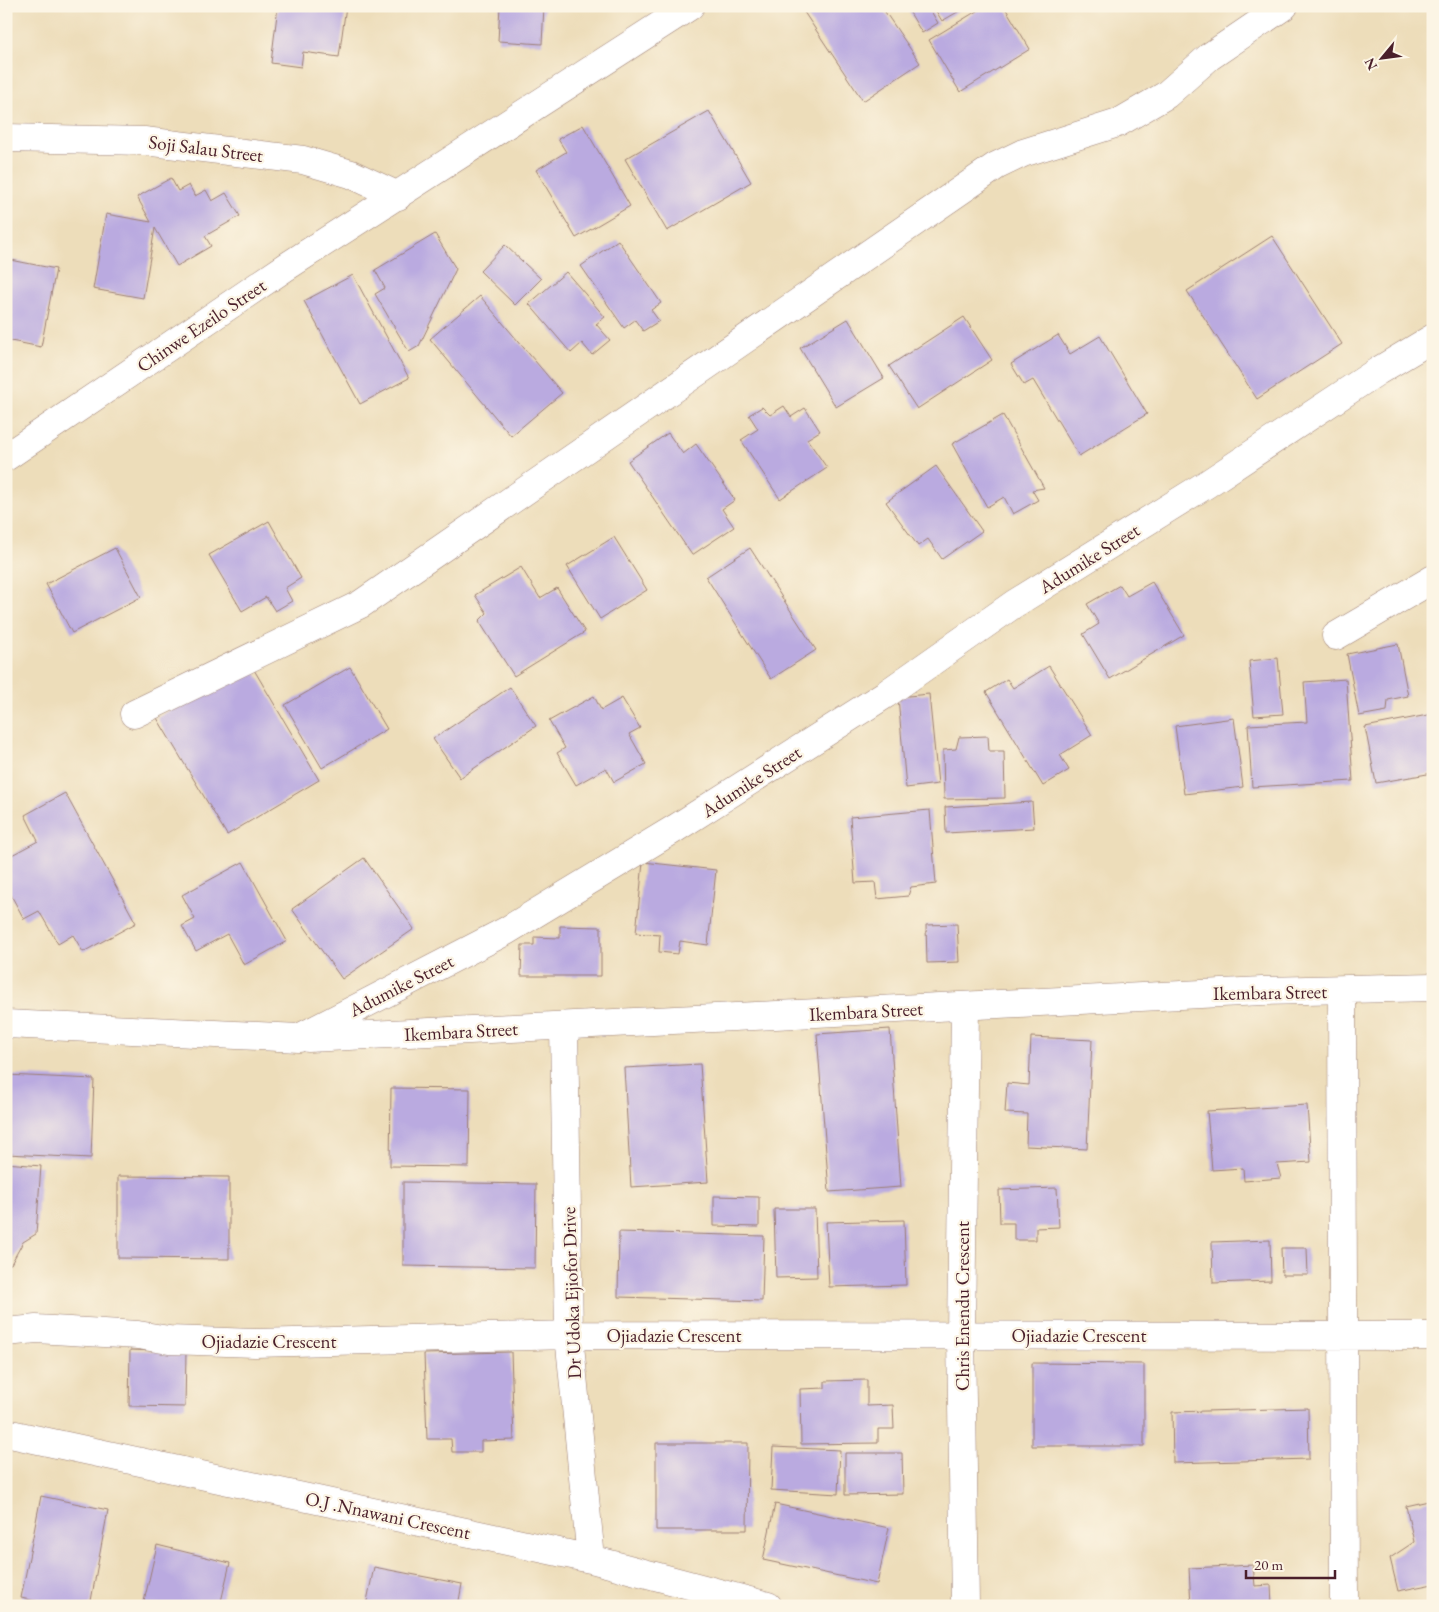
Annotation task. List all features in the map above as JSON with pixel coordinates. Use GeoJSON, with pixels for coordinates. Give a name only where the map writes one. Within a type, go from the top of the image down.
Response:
{"type":"FeatureCollection","features":[{"type":"Feature","properties":{"kind":"street","name":"Chinwe Ezeilo Street"},"geometry":{"type":"LineString","coordinates":[[6,457],[286,267],[690,6]]}},
{"type":"Feature","properties":{"kind":"street"},"geometry":{"type":"LineString","coordinates":[[134,714],[361,604],[996,166],[1023,153],[1118,123],[1166,95],[1209,57],[1284,6]]}},
{"type":"Feature","properties":{"kind":"street","name":"Soji Salau Street"},"geometry":{"type":"LineString","coordinates":[[6,138],[144,141],[303,160],[351,174],[398,196]]}},
{"type":"Feature","properties":{"kind":"street","name":"Adumike Street"},"geometry":{"type":"LineString","coordinates":[[299,1038],[506,931],[676,828],[886,694],[1014,604],[1207,484],[1378,371],[1433,338]]}},
{"type":"Feature","properties":{"kind":"street"},"geometry":{"type":"LineString","coordinates":[[1336,636],[1433,579]]}},
{"type":"Feature","properties":{"kind":"street","name":"Ikembara Street"},"geometry":{"type":"LineString","coordinates":[[299,1038],[1262,990],[1433,987]]}},
{"type":"Feature","properties":{"kind":"street"},"geometry":{"type":"LineString","coordinates":[[1342,990],[1344,1606]]}},
{"type":"Feature","properties":{"kind":"street","name":"Chris Enendu Crescent"},"geometry":{"type":"LineString","coordinates":[[965,1006],[961,1335],[965,1606]]}},
{"type":"Feature","properties":{"kind":"street"},"geometry":{"type":"LineString","coordinates":[[6,1024],[299,1038]]}},
{"type":"Feature","properties":{"kind":"street","name":"Dr Udoka Ejiofor Drive"},"geometry":{"type":"LineString","coordinates":[[564,1026],[569,1335],[591,1559]]}},
{"type":"Feature","properties":{"kind":"street","name":"Ojiadazie Crescent"},"geometry":{"type":"LineString","coordinates":[[6,1332],[36,1329],[138,1334],[169,1340],[255,1343],[569,1335],[1433,1336]]}},
{"type":"Feature","properties":{"kind":"street","name":"O.J .Nnawani Crescent"},"geometry":{"type":"LineString","coordinates":[[6,1433],[591,1559],[768,1606]]}},
{"type":"Feature","properties":{"kind":"building"},"geometry":{"type":"Polygon","coordinates":[[[278,6],[346,6],[339,57],[303,52],[301,67],[271,63],[278,6]]]}},
{"type":"Feature","properties":{"kind":"building"},"geometry":{"type":"Polygon","coordinates":[[[500,6],[544,6],[542,44],[498,41],[500,6]]]}},
{"type":"Feature","properties":{"kind":"building"},"geometry":{"type":"Polygon","coordinates":[[[806,6],[881,6],[920,63],[863,101],[802,9],[806,6]]]}},
{"type":"Feature","properties":{"kind":"building"},"geometry":{"type":"Polygon","coordinates":[[[906,6],[928,6],[938,23],[922,33],[906,6]]]}},
{"type":"Feature","properties":{"kind":"building"},"geometry":{"type":"Polygon","coordinates":[[[933,6],[968,6],[942,21],[933,6]]]}},
{"type":"Feature","properties":{"kind":"building"},"geometry":{"type":"Polygon","coordinates":[[[985,6],[1004,6],[1030,49],[960,92],[929,40],[985,6]]]}},
{"type":"Feature","properties":{"kind":"building"},"geometry":{"type":"Polygon","coordinates":[[[709,111],[751,182],[667,231],[625,159],[709,111]]]}},
{"type":"Feature","properties":{"kind":"building"},"geometry":{"type":"Polygon","coordinates":[[[583,125],[630,206],[576,238],[536,170],[566,152],[558,139],[583,125]]]}},
{"type":"Feature","properties":{"kind":"building"},"geometry":{"type":"Polygon","coordinates":[[[171,178],[178,191],[189,185],[195,196],[206,190],[212,201],[226,193],[240,216],[205,236],[211,246],[177,266],[155,228],[143,298],[93,289],[106,214],[151,222],[137,197],[171,178]]]}},
{"type":"Feature","properties":{"kind":"building"},"geometry":{"type":"Polygon","coordinates":[[[435,234],[456,269],[419,346],[409,352],[375,294],[385,288],[375,270],[435,234]]]}},
{"type":"Feature","properties":{"kind":"building"},"geometry":{"type":"Polygon","coordinates":[[[1272,236],[1342,344],[1257,399],[1187,291],[1272,236]]]}},
{"type":"Feature","properties":{"kind":"building"},"geometry":{"type":"Polygon","coordinates":[[[618,240],[661,303],[651,310],[659,321],[643,331],[635,320],[624,328],[581,266],[618,240]]]}},
{"type":"Feature","properties":{"kind":"building"},"geometry":{"type":"Polygon","coordinates":[[[505,245],[541,279],[515,305],[480,271],[505,245]]]}},
{"type":"Feature","properties":{"kind":"building"},"geometry":{"type":"Polygon","coordinates":[[[6,259],[56,269],[41,347],[6,340],[6,259]]]}},
{"type":"Feature","properties":{"kind":"building"},"geometry":{"type":"Polygon","coordinates":[[[566,272],[605,317],[596,324],[610,340],[592,355],[582,343],[571,353],[529,304],[566,272]]]}},
{"type":"Feature","properties":{"kind":"building"},"geometry":{"type":"Polygon","coordinates":[[[353,275],[409,378],[360,404],[304,301],[353,275]]]}},
{"type":"Feature","properties":{"kind":"building"},"geometry":{"type":"Polygon","coordinates":[[[480,296],[562,393],[511,436],[430,339],[480,296]]]}},
{"type":"Feature","properties":{"kind":"building"},"geometry":{"type":"Polygon","coordinates":[[[964,317],[992,360],[917,409],[889,366],[964,317]]]}},
{"type":"Feature","properties":{"kind":"building"},"geometry":{"type":"Polygon","coordinates":[[[848,319],[884,378],[836,407],[800,348],[848,319]]]}},
{"type":"Feature","properties":{"kind":"building"},"geometry":{"type":"Polygon","coordinates":[[[1058,335],[1070,354],[1100,336],[1147,414],[1079,456],[1033,380],[1024,385],[1011,364],[1058,335]]]}},
{"type":"Feature","properties":{"kind":"building"},"geometry":{"type":"Polygon","coordinates":[[[784,406],[791,417],[805,408],[820,431],[807,439],[827,468],[780,499],[741,440],[758,429],[749,415],[762,407],[770,415],[784,406]]]}},
{"type":"Feature","properties":{"kind":"building"},"geometry":{"type":"Polygon","coordinates":[[[1003,415],[1044,488],[1032,490],[1038,500],[1013,514],[1004,497],[987,507],[952,444],[1003,415]]]}},
{"type":"Feature","properties":{"kind":"building"},"geometry":{"type":"Polygon","coordinates":[[[668,433],[683,454],[696,444],[735,500],[722,509],[734,527],[692,555],[628,461],[668,433]]]}},
{"type":"Feature","properties":{"kind":"building"},"geometry":{"type":"Polygon","coordinates":[[[936,466],[982,531],[942,559],[928,539],[918,546],[886,502],[936,466]]]}},
{"type":"Feature","properties":{"kind":"building"},"geometry":{"type":"Polygon","coordinates":[[[269,521],[301,578],[285,588],[292,601],[275,611],[266,597],[242,611],[209,555],[269,521]]]}},
{"type":"Feature","properties":{"kind":"building"},"geometry":{"type":"Polygon","coordinates":[[[614,537],[647,590],[600,619],[567,566],[614,537]]]}},
{"type":"Feature","properties":{"kind":"building"},"geometry":{"type":"Polygon","coordinates":[[[115,548],[141,597],[72,633],[46,584],[115,548]]]}},
{"type":"Feature","properties":{"kind":"building"},"geometry":{"type":"Polygon","coordinates":[[[750,548],[816,650],[771,679],[706,577],[750,548]]]}},
{"type":"Feature","properties":{"kind":"building"},"geometry":{"type":"Polygon","coordinates":[[[521,567],[540,598],[557,588],[585,632],[514,676],[479,621],[487,613],[475,595],[521,567]]]}},
{"type":"Feature","properties":{"kind":"building"},"geometry":{"type":"Polygon","coordinates":[[[1152,582],[1184,635],[1110,679],[1083,634],[1099,624],[1087,604],[1120,585],[1127,596],[1152,582]]]}},
{"type":"Feature","properties":{"kind":"building"},"geometry":{"type":"Polygon","coordinates":[[[1398,644],[1408,696],[1388,700],[1387,711],[1359,716],[1347,654],[1398,644]]]}},
{"type":"Feature","properties":{"kind":"building"},"geometry":{"type":"Polygon","coordinates":[[[1278,658],[1283,714],[1254,716],[1249,661],[1278,658]]]}},
{"type":"Feature","properties":{"kind":"building"},"geometry":{"type":"Polygon","coordinates":[[[250,663],[319,780],[227,835],[157,718],[250,663]]]}},
{"type":"Feature","properties":{"kind":"building"},"geometry":{"type":"Polygon","coordinates":[[[1049,666],[1092,735],[1060,755],[1069,770],[1043,786],[986,692],[1007,679],[1013,688],[1049,666]]]}},
{"type":"Feature","properties":{"kind":"building"},"geometry":{"type":"Polygon","coordinates":[[[350,667],[387,729],[322,768],[285,705],[350,667]]]}},
{"type":"Feature","properties":{"kind":"building"},"geometry":{"type":"Polygon","coordinates":[[[1346,679],[1353,781],[1252,787],[1248,725],[1307,722],[1304,682],[1346,679]]]}},
{"type":"Feature","properties":{"kind":"building"},"geometry":{"type":"Polygon","coordinates":[[[510,687],[536,726],[460,778],[433,739],[510,687]]]}},
{"type":"Feature","properties":{"kind":"building"},"geometry":{"type":"Polygon","coordinates":[[[929,694],[938,784],[906,788],[898,697],[929,694]]]}},
{"type":"Feature","properties":{"kind":"building"},"geometry":{"type":"Polygon","coordinates":[[[594,696],[601,710],[622,698],[640,728],[629,734],[646,764],[614,782],[606,768],[576,785],[557,753],[565,748],[549,721],[594,696]]]}},
{"type":"Feature","properties":{"kind":"building"},"geometry":{"type":"Polygon","coordinates":[[[1433,714],[1433,773],[1376,783],[1365,727],[1433,714]]]}},
{"type":"Feature","properties":{"kind":"building"},"geometry":{"type":"Polygon","coordinates":[[[1234,718],[1243,787],[1184,794],[1175,726],[1234,718]]]}},
{"type":"Feature","properties":{"kind":"building"},"geometry":{"type":"Polygon","coordinates":[[[988,736],[989,751],[1004,751],[1005,798],[944,799],[943,750],[956,749],[959,737],[988,736]]]}},
{"type":"Feature","properties":{"kind":"building"},"geometry":{"type":"Polygon","coordinates":[[[65,793],[136,923],[83,952],[73,935],[58,944],[39,911],[24,919],[6,886],[8,857],[38,841],[25,815],[65,793]]]}},
{"type":"Feature","properties":{"kind":"building"},"geometry":{"type":"Polygon","coordinates":[[[1032,802],[1034,828],[946,833],[945,807],[1032,802]]]}},
{"type":"Feature","properties":{"kind":"building"},"geometry":{"type":"Polygon","coordinates":[[[930,810],[936,884],[911,887],[908,896],[877,899],[875,882],[855,883],[850,817],[930,810]]]}},
{"type":"Feature","properties":{"kind":"building"},"geometry":{"type":"Polygon","coordinates":[[[364,858],[414,929],[342,979],[292,909],[364,858]]]}},
{"type":"Feature","properties":{"kind":"building"},"geometry":{"type":"Polygon","coordinates":[[[243,862],[287,941],[244,965],[227,934],[196,951],[182,926],[195,919],[182,895],[243,862]]]}},
{"type":"Feature","properties":{"kind":"building"},"geometry":{"type":"Polygon","coordinates":[[[643,862],[716,870],[708,945],[680,941],[678,954],[659,952],[660,935],[636,933],[643,862]]]}},
{"type":"Feature","properties":{"kind":"building"},"geometry":{"type":"Polygon","coordinates":[[[957,924],[959,962],[927,963],[926,925],[957,924]]]}},
{"type":"Feature","properties":{"kind":"building"},"geometry":{"type":"Polygon","coordinates":[[[560,926],[601,927],[601,976],[521,976],[522,945],[534,945],[534,937],[560,938],[560,926]]]}},
{"type":"Feature","properties":{"kind":"building"},"geometry":{"type":"Polygon","coordinates":[[[890,1029],[901,1187],[829,1192],[817,1034],[890,1029]]]}},
{"type":"Feature","properties":{"kind":"building"},"geometry":{"type":"Polygon","coordinates":[[[1031,1037],[1092,1040],[1087,1149],[1026,1146],[1027,1114],[1005,1113],[1007,1083],[1029,1085],[1031,1037]]]}},
{"type":"Feature","properties":{"kind":"building"},"geometry":{"type":"Polygon","coordinates":[[[700,1064],[708,1182],[631,1187],[624,1068],[700,1064]]]}},
{"type":"Feature","properties":{"kind":"building"},"geometry":{"type":"Polygon","coordinates":[[[6,1075],[94,1079],[91,1158],[6,1154],[6,1075]]]}},
{"type":"Feature","properties":{"kind":"building"},"geometry":{"type":"Polygon","coordinates":[[[391,1088],[470,1089],[469,1167],[390,1166],[391,1088]]]}},
{"type":"Feature","properties":{"kind":"building"},"geometry":{"type":"Polygon","coordinates":[[[1307,1105],[1311,1162],[1277,1164],[1281,1178],[1244,1181],[1243,1168],[1212,1170],[1207,1111],[1307,1105]]]}},
{"type":"Feature","properties":{"kind":"building"},"geometry":{"type":"Polygon","coordinates":[[[6,1163],[41,1166],[36,1234],[23,1242],[11,1264],[6,1264],[6,1163]]]}},
{"type":"Feature","properties":{"kind":"building"},"geometry":{"type":"Polygon","coordinates":[[[118,1176],[229,1177],[229,1259],[118,1258],[118,1176]]]}},
{"type":"Feature","properties":{"kind":"building"},"geometry":{"type":"Polygon","coordinates":[[[403,1182],[536,1184],[535,1268],[403,1266],[403,1182]]]}},
{"type":"Feature","properties":{"kind":"building"},"geometry":{"type":"Polygon","coordinates":[[[1057,1188],[1059,1227],[1036,1228],[1036,1240],[1014,1240],[1014,1223],[1000,1223],[999,1190],[1057,1188]]]}},
{"type":"Feature","properties":{"kind":"building"},"geometry":{"type":"Polygon","coordinates":[[[714,1196],[759,1197],[759,1227],[714,1226],[714,1196]]]}},
{"type":"Feature","properties":{"kind":"building"},"geometry":{"type":"Polygon","coordinates":[[[774,1209],[815,1209],[817,1277],[776,1278],[774,1209]]]}},
{"type":"Feature","properties":{"kind":"building"},"geometry":{"type":"Polygon","coordinates":[[[904,1220],[906,1285],[829,1287],[826,1222],[904,1220]]]}},
{"type":"Feature","properties":{"kind":"building"},"geometry":{"type":"Polygon","coordinates":[[[619,1232],[764,1236],[762,1301],[618,1297],[619,1232]]]}},
{"type":"Feature","properties":{"kind":"building"},"geometry":{"type":"Polygon","coordinates":[[[1270,1240],[1271,1281],[1213,1283],[1212,1242],[1270,1240]]]}},
{"type":"Feature","properties":{"kind":"building"},"geometry":{"type":"Polygon","coordinates":[[[1281,1248],[1307,1248],[1308,1275],[1282,1275],[1281,1248]]]}},
{"type":"Feature","properties":{"kind":"building"},"geometry":{"type":"Polygon","coordinates":[[[130,1350],[186,1352],[185,1407],[129,1406],[130,1350]]]}},
{"type":"Feature","properties":{"kind":"building"},"geometry":{"type":"Polygon","coordinates":[[[511,1352],[514,1440],[481,1441],[481,1452],[452,1452],[451,1439],[427,1439],[424,1354],[511,1352]]]}},
{"type":"Feature","properties":{"kind":"building"},"geometry":{"type":"Polygon","coordinates":[[[1032,1363],[1144,1364],[1144,1446],[1032,1446],[1032,1363]]]}},
{"type":"Feature","properties":{"kind":"building"},"geometry":{"type":"Polygon","coordinates":[[[867,1380],[867,1406],[893,1405],[894,1429],[878,1429],[878,1443],[801,1444],[800,1389],[825,1388],[825,1381],[867,1380]]]}},
{"type":"Feature","properties":{"kind":"building"},"geometry":{"type":"Polygon","coordinates":[[[1308,1408],[1309,1459],[1173,1463],[1172,1412],[1308,1408]]]}},
{"type":"Feature","properties":{"kind":"building"},"geometry":{"type":"Polygon","coordinates":[[[656,1443],[748,1443],[747,1530],[656,1530],[656,1443]]]}},
{"type":"Feature","properties":{"kind":"building"},"geometry":{"type":"Polygon","coordinates":[[[773,1447],[840,1450],[838,1494],[771,1490],[773,1447]]]}},
{"type":"Feature","properties":{"kind":"building"},"geometry":{"type":"Polygon","coordinates":[[[845,1453],[902,1453],[903,1494],[845,1495],[845,1453]]]}},
{"type":"Feature","properties":{"kind":"building"},"geometry":{"type":"Polygon","coordinates":[[[41,1496],[108,1510],[90,1606],[59,1606],[21,1598],[41,1496]]]}},
{"type":"Feature","properties":{"kind":"building"},"geometry":{"type":"Polygon","coordinates":[[[1433,1500],[1433,1584],[1398,1591],[1390,1558],[1414,1542],[1406,1506],[1433,1500]]]}},
{"type":"Feature","properties":{"kind":"building"},"geometry":{"type":"Polygon","coordinates":[[[775,1504],[889,1528],[877,1584],[763,1560],[775,1504]]]}},
{"type":"Feature","properties":{"kind":"building"},"geometry":{"type":"Polygon","coordinates":[[[157,1545],[230,1563],[220,1606],[143,1606],[157,1545]]]}},
{"type":"Feature","properties":{"kind":"building"},"geometry":{"type":"Polygon","coordinates":[[[1253,1565],[1255,1586],[1271,1585],[1272,1606],[1191,1606],[1189,1568],[1253,1565]]]}},
{"type":"Feature","properties":{"kind":"building"},"geometry":{"type":"Polygon","coordinates":[[[374,1567],[462,1584],[458,1606],[366,1606],[374,1567]]]}}]}
